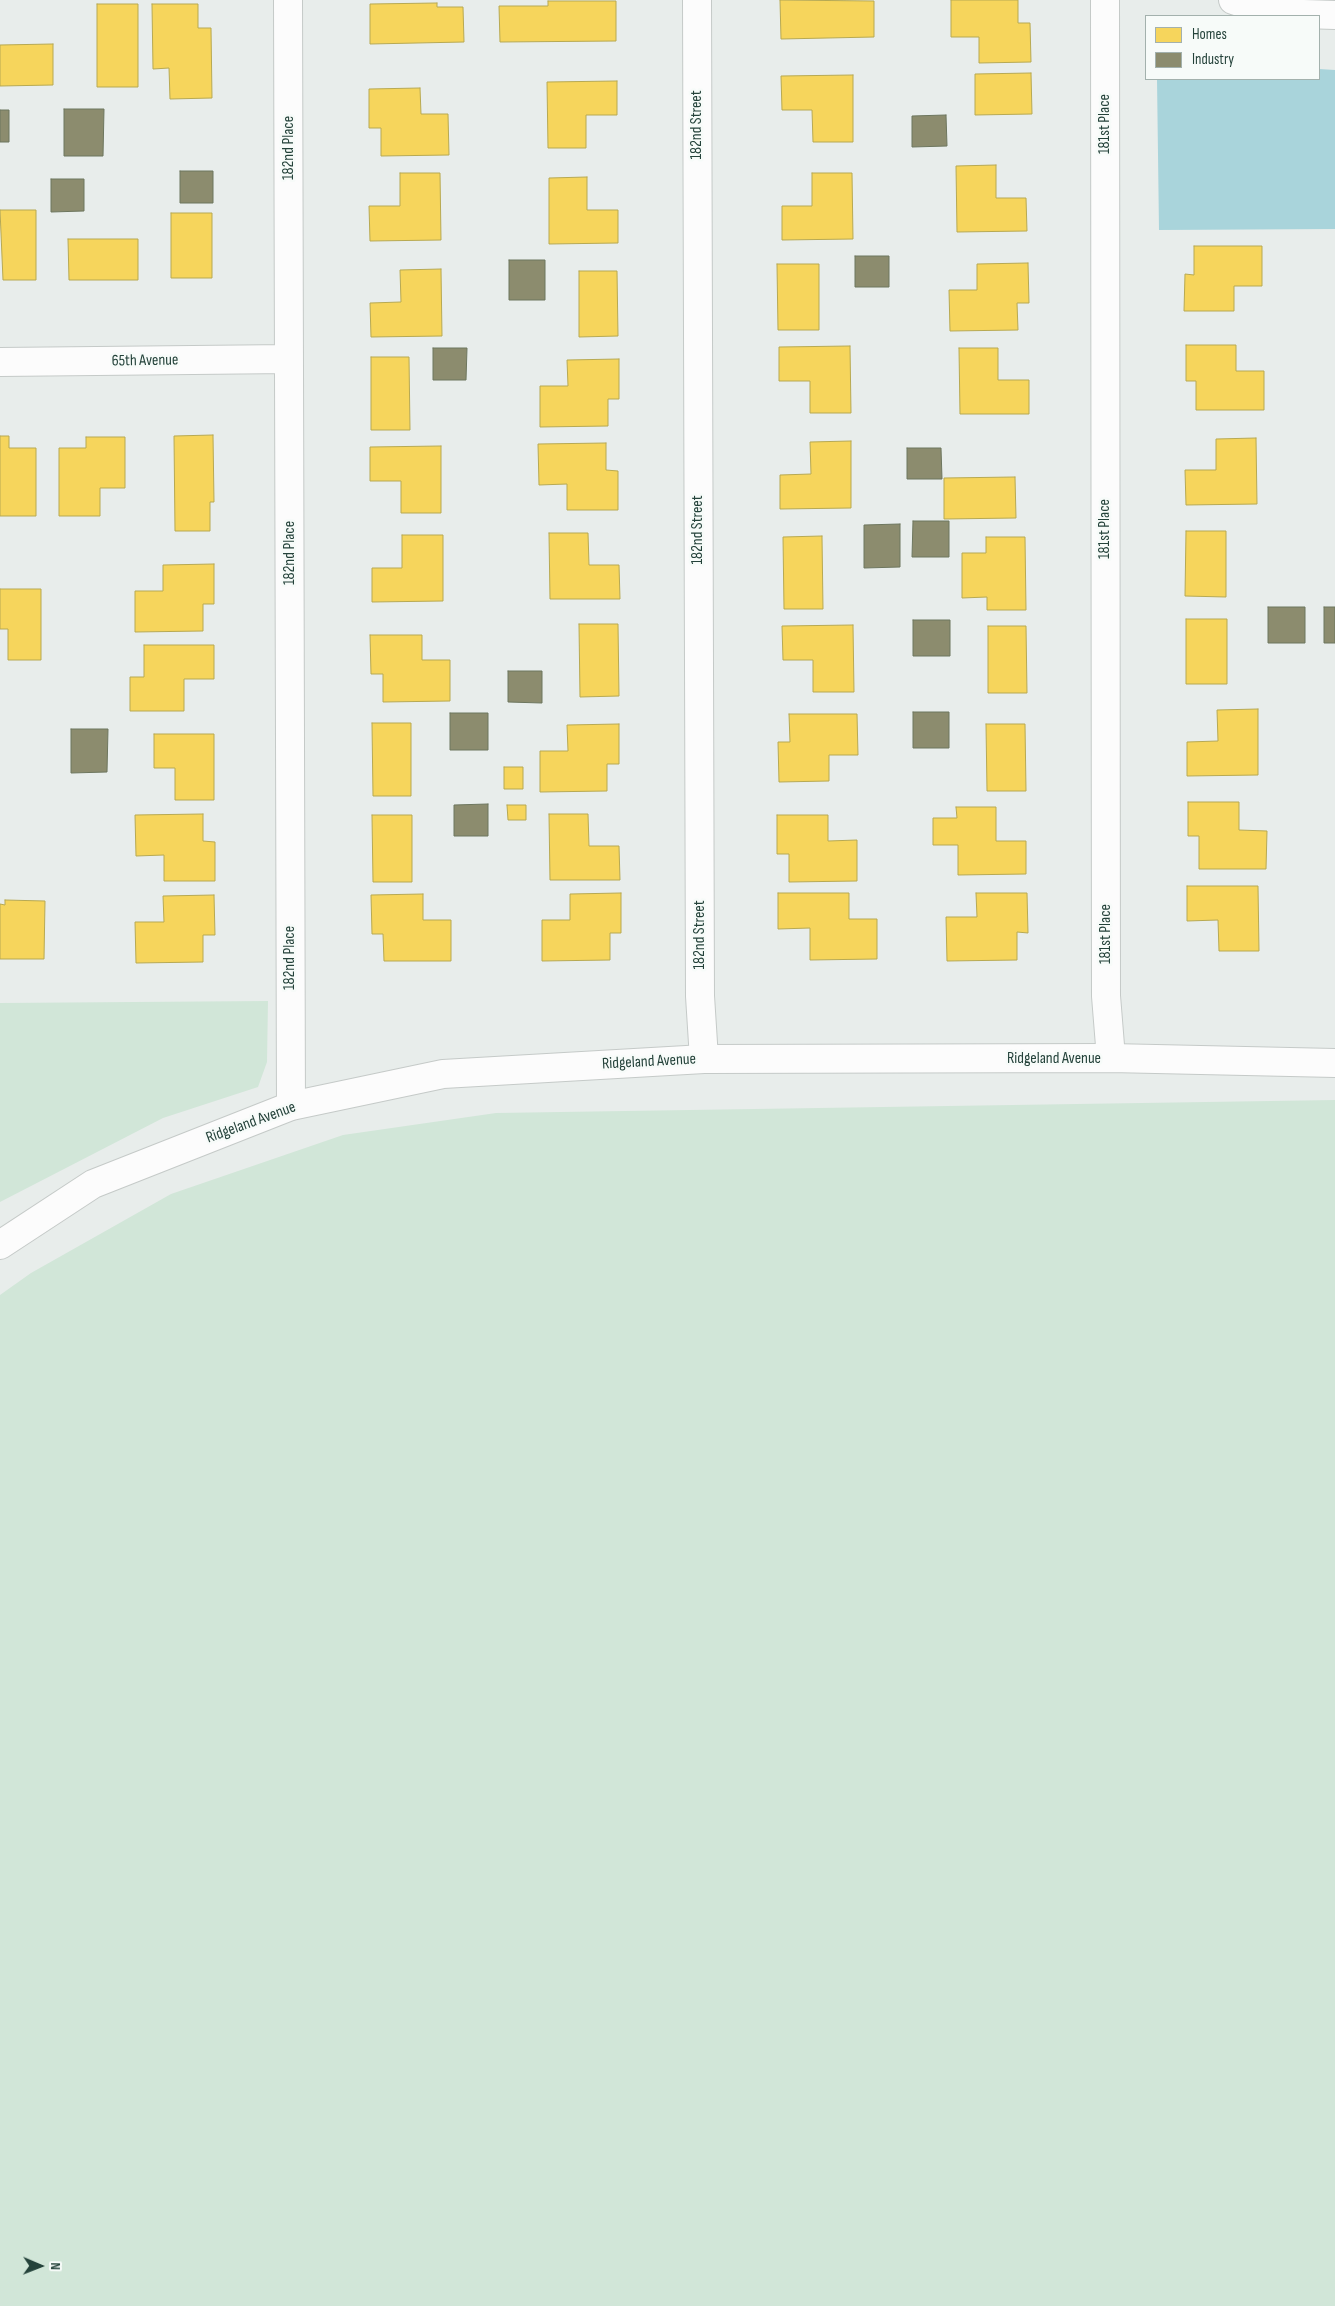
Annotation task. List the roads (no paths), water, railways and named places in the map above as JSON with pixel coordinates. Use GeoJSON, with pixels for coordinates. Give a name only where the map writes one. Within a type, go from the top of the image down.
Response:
{"type":"FeatureCollection","features":[{"type":"Feature","properties":{"kind":"street","name":"182nd Place"},"geometry":{"type":"LineString","coordinates":[[288,0],[291,1106]]}},
{"type":"Feature","properties":{"kind":"street","name":"182nd Street"},"geometry":{"type":"LineString","coordinates":[[697,0],[700,996],[704,1059]]}},
{"type":"Feature","properties":{"kind":"street","name":"181st Place"},"geometry":{"type":"LineString","coordinates":[[1105,0],[1106,976],[1110,1058]]}},
{"type":"Feature","properties":{"kind":"street"},"geometry":{"type":"LineString","coordinates":[[1233,0],[1272,13],[1335,14]]}},
{"type":"Feature","properties":{"kind":"street","name":"65th Avenue"},"geometry":{"type":"LineString","coordinates":[[0,362],[289,359]]}},
{"type":"Feature","properties":{"kind":"street","name":"Ridgeland Avenue"},"geometry":{"type":"LineString","coordinates":[[0,1245],[93,1184],[291,1106],[443,1074],[704,1059],[1110,1058],[1335,1063]]}},
{"type":"Feature","properties":{"kind":"water"},"geometry":{"type":"Polygon","coordinates":[[[1320,69],[1335,70],[1335,229],[1159,230],[1157,80],[1320,80],[1320,69]]]}}]}
